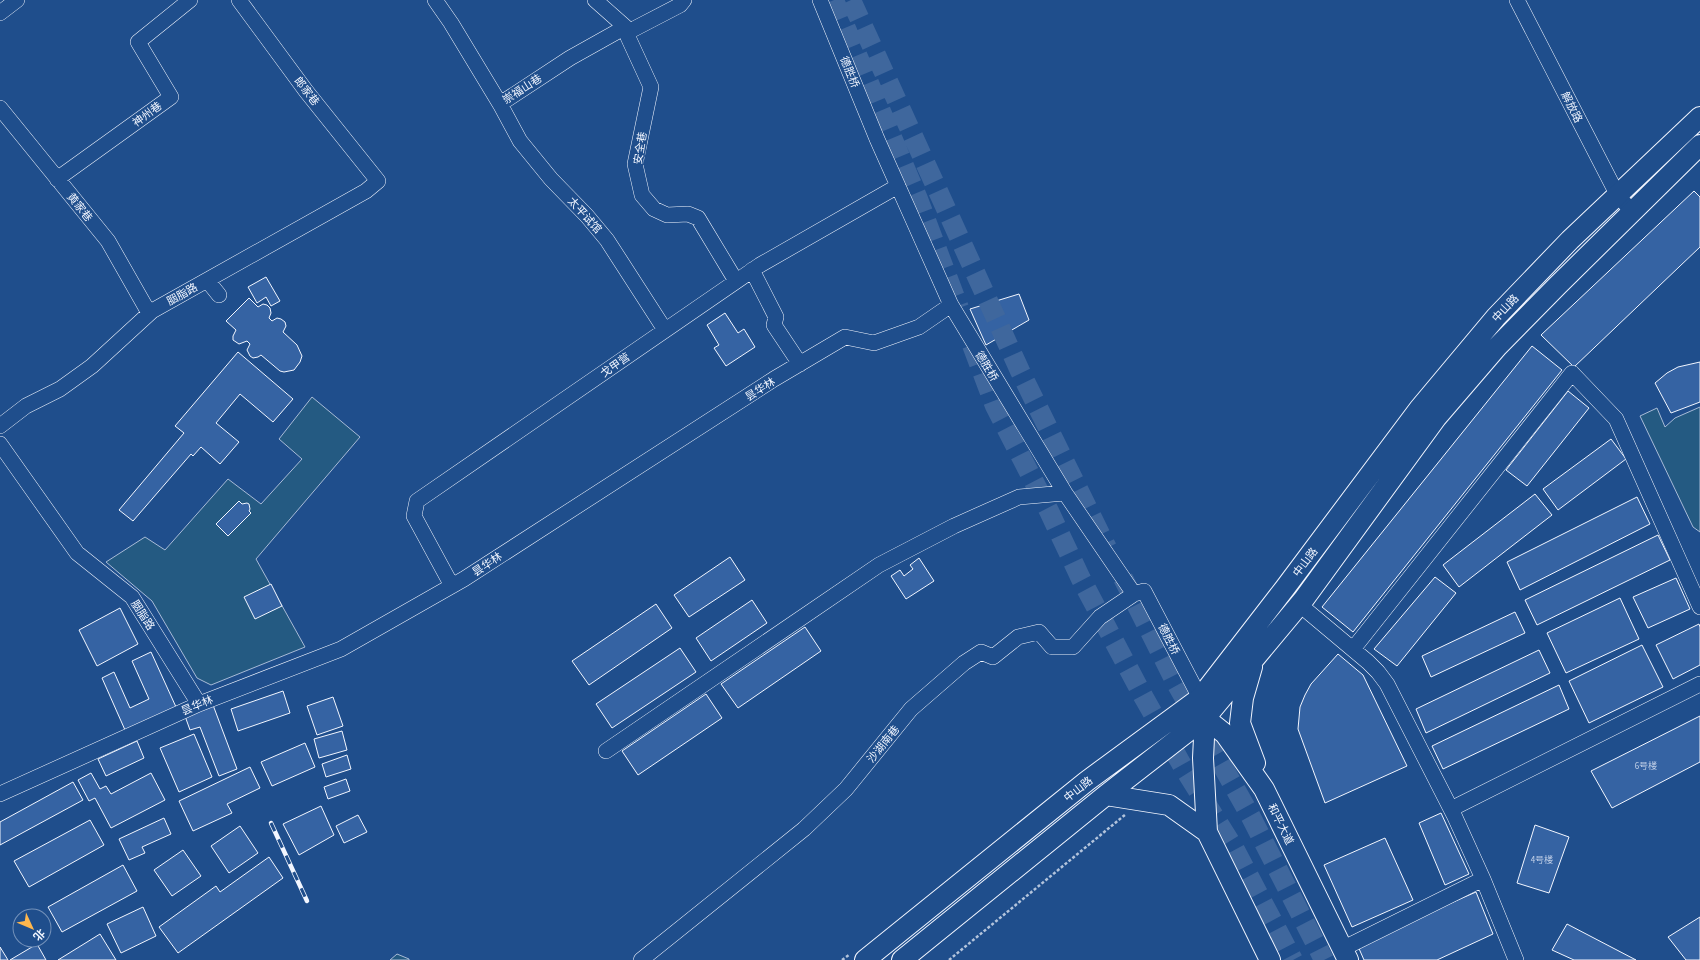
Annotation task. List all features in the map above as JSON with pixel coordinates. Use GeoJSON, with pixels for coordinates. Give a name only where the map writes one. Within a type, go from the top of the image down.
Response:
{"type":"FeatureCollection","features":[{"type":"Feature","properties":{"kind":"main road","name":"中山路"},"geometry":{"type":"LineString","coordinates":[[865,960],[1087,781],[1200,698],[1285,588],[1419,409],[1496,317],[1570,240],[1700,118]]}},
{"type":"Feature","properties":{"kind":"main road","name":"中山路"},"geometry":{"type":"LineString","coordinates":[[902,960],[1106,795],[1205,718],[1300,605],[1436,418],[1497,347],[1700,145]]}},
{"type":"Feature","properties":{"kind":"main road"},"geometry":{"type":"LineString","coordinates":[[1254,660],[1243,698],[1240,723],[1264,789]]}},
{"type":"Feature","properties":{"kind":"main road"},"geometry":{"type":"LineString","coordinates":[[1200,698],[1205,718],[1202,758],[1207,832],[1270,960]]}},
{"type":"Feature","properties":{"kind":"main road","name":"和平大道"},"geometry":{"type":"LineString","coordinates":[[1205,718],[1226,734],[1264,789],[1345,954]]}},
{"type":"Feature","properties":{"kind":"main road"},"geometry":{"type":"LineString","coordinates":[[1106,795],[1169,806],[1207,832]]}},
{"type":"Feature","properties":{"kind":"street"},"geometry":{"type":"LineString","coordinates":[[0,12],[16,0]]}},
{"type":"Feature","properties":{"kind":"street","name":"神州巷"},"geometry":{"type":"LineString","coordinates":[[57,179],[171,97],[138,42],[190,0]]}},
{"type":"Feature","properties":{"kind":"street","name":"郎家巷"},"geometry":{"type":"LineString","coordinates":[[239,0],[306,91],[378,181]]}},
{"type":"Feature","properties":{"kind":"street","name":"崇福山巷"},"geometry":{"type":"LineString","coordinates":[[435,0],[451,23],[500,104],[564,62],[620,30],[630,31]]}},
{"type":"Feature","properties":{"kind":"street"},"geometry":{"type":"LineString","coordinates":[[595,0],[630,31],[680,5],[684,0]]}},
{"type":"Feature","properties":{"kind":"street","name":"德胜桥"},"geometry":{"type":"LineString","coordinates":[[820,0],[898,186],[951,305],[1066,493],[1134,594],[1144,591],[1200,698]]}},
{"type":"Feature","properties":{"kind":"street","name":"解放路"},"geometry":{"type":"LineString","coordinates":[[1517,0],[1618,194],[1632,212]]}},
{"type":"Feature","properties":{"kind":"street","name":"安全巷"},"geometry":{"type":"LineString","coordinates":[[630,31],[628,38],[651,87],[635,164],[642,195],[654,209],[667,215],[688,214],[698,218],[736,281]]}},
{"type":"Feature","properties":{"kind":"street","name":"太平试馆"},"geometry":{"type":"LineString","coordinates":[[500,104],[520,141],[550,179],[587,216],[607,240],[665,330]]}},
{"type":"Feature","properties":{"kind":"street","name":"黄家巷"},"geometry":{"type":"LineString","coordinates":[[0,108],[108,241],[149,313]]}},
{"type":"Feature","properties":{"kind":"street","name":"胭脂路"},"geometry":{"type":"LineString","coordinates":[[0,426],[26,406],[60,389],[92,366],[149,313],[366,191],[378,181]]}},
{"type":"Feature","properties":{"kind":"street","name":"戈甲营"},"geometry":{"type":"LineString","coordinates":[[452,586],[414,516],[417,501],[752,270],[898,186]]}},
{"type":"Feature","properties":{"kind":"street"},"geometry":{"type":"LineString","coordinates":[[752,270],[776,317],[774,325],[800,364]]}},
{"type":"Feature","properties":{"kind":"street","name":"昙华林"},"geometry":{"type":"LineString","coordinates":[[0,794],[199,704],[341,649],[452,586],[800,364],[845,337],[874,343],[919,327],[951,305]]}},
{"type":"Feature","properties":{"kind":"street"},"geometry":{"type":"LineString","coordinates":[[1353,649],[1572,373],[1616,420],[1700,606]]}},
{"type":"Feature","properties":{"kind":"street","name":"胭脂路"},"geometry":{"type":"LineString","coordinates":[[0,444],[77,553],[132,597],[199,704]]}},
{"type":"Feature","properties":{"kind":"street"},"geometry":{"type":"LineString","coordinates":[[606,751],[879,565],[954,526],[1019,497],[1066,493]]}},
{"type":"Feature","properties":{"kind":"street","name":"沙湖南巷"},"geometry":{"type":"LineString","coordinates":[[641,960],[804,829],[846,789],[911,709],[964,663],[980,652],[993,657],[1018,636],[1039,632],[1052,647],[1072,647],[1100,617],[1134,594]]}},
{"type":"Feature","properties":{"kind":"street"},"geometry":{"type":"LineString","coordinates":[[1300,605],[1353,649],[1378,672],[1387,684],[1484,879],[1516,960]]}},
{"type":"Feature","properties":{"kind":"street"},"geometry":{"type":"LineString","coordinates":[[1450,809],[1700,684]]}},
{"type":"Feature","properties":{"kind":"street"},"geometry":{"type":"LineString","coordinates":[[1345,954],[1484,879]]}},
{"type":"Feature","properties":{"kind":"path"},"geometry":{"type":"LineString","coordinates":[[949,960],[1141,801]]}},
{"type":"Feature","properties":{"kind":"shaded area"},"geometry":{"type":"Polygon","coordinates":[[[312,397],[360,437],[256,559],[305,647],[211,685],[197,678],[152,601],[106,562],[145,537],[165,550],[228,479],[261,504],[302,459],[279,439],[312,397]]]}},
{"type":"Feature","properties":{"kind":"shaded area"},"geometry":{"type":"Polygon","coordinates":[[[1700,407],[1700,532],[1693,527],[1640,416],[1657,408],[1665,427],[1675,418],[1700,407]]]}},
{"type":"Feature","properties":{"kind":"shaded area"},"geometry":{"type":"Polygon","coordinates":[[[397,954],[409,959],[409,960],[390,960],[397,954]]]}},
{"type":"Feature","properties":{"kind":"building"},"geometry":{"type":"Polygon","coordinates":[[[1694,191],[1700,197],[1700,247],[1574,367],[1541,335],[1694,191]]]}},
{"type":"Feature","properties":{"kind":"building"},"geometry":{"type":"Polygon","coordinates":[[[266,277],[280,301],[271,306],[266,297],[257,303],[248,287],[266,277]]]}},
{"type":"Feature","properties":{"kind":"building"},"geometry":{"type":"Polygon","coordinates":[[[1019,294],[1029,320],[986,345],[970,309],[1019,294]]]}},
{"type":"Feature","properties":{"kind":"building"},"geometry":{"type":"Polygon","coordinates":[[[249,298],[258,307],[263,304],[270,308],[271,313],[269,318],[272,321],[277,318],[285,322],[286,326],[283,332],[297,345],[302,356],[300,362],[294,370],[284,372],[280,371],[261,355],[253,358],[247,350],[250,344],[247,341],[239,344],[233,340],[236,330],[226,321],[249,298]]]}},
{"type":"Feature","properties":{"kind":"building"},"geometry":{"type":"Polygon","coordinates":[[[725,313],[738,333],[744,329],[755,347],[726,366],[714,348],[719,345],[707,325],[725,313]]]}},
{"type":"Feature","properties":{"kind":"building"},"geometry":{"type":"Polygon","coordinates":[[[1532,346],[1562,370],[1353,632],[1322,607],[1532,346]]]}},
{"type":"Feature","properties":{"kind":"building"},"geometry":{"type":"Polygon","coordinates":[[[238,352],[293,399],[273,422],[240,394],[216,423],[239,442],[220,464],[201,447],[193,456],[191,454],[133,521],[119,510],[184,433],[175,426],[238,352]]]}},
{"type":"Feature","properties":{"kind":"building"},"geometry":{"type":"Polygon","coordinates":[[[1700,362],[1700,402],[1671,413],[1655,383],[1667,373],[1678,367],[1700,362]]]}},
{"type":"Feature","properties":{"kind":"building"},"geometry":{"type":"Polygon","coordinates":[[[1568,391],[1589,408],[1527,486],[1506,470],[1568,391]]]}},
{"type":"Feature","properties":{"kind":"building"},"geometry":{"type":"Polygon","coordinates":[[[1611,439],[1626,459],[1558,510],[1543,489],[1611,439]]]}},
{"type":"Feature","properties":{"kind":"building"},"geometry":{"type":"Polygon","coordinates":[[[1535,494],[1552,515],[1459,587],[1443,565],[1535,494]]]}},
{"type":"Feature","properties":{"kind":"building"},"geometry":{"type":"Polygon","coordinates":[[[1637,497],[1650,524],[1520,590],[1507,562],[1637,497]]]}},
{"type":"Feature","properties":{"kind":"building"},"geometry":{"type":"Polygon","coordinates":[[[239,501],[242,504],[249,504],[249,511],[251,513],[228,536],[216,524],[239,501]]]}},
{"type":"Feature","properties":{"kind":"building"},"geometry":{"type":"Polygon","coordinates":[[[1658,535],[1670,560],[1537,625],[1525,600],[1658,535]]]}},
{"type":"Feature","properties":{"kind":"building"},"geometry":{"type":"Polygon","coordinates":[[[730,557],[745,580],[689,617],[674,595],[730,557]]]}},
{"type":"Feature","properties":{"kind":"building"},"geometry":{"type":"Polygon","coordinates":[[[919,558],[934,581],[906,599],[891,576],[900,570],[904,576],[913,569],[910,565],[919,558]]]}},
{"type":"Feature","properties":{"kind":"building"},"geometry":{"type":"Polygon","coordinates":[[[1435,577],[1456,593],[1397,666],[1374,649],[1435,577]]]}},
{"type":"Feature","properties":{"kind":"building"},"geometry":{"type":"Polygon","coordinates":[[[1676,578],[1690,609],[1648,628],[1633,597],[1676,578]]]}},
{"type":"Feature","properties":{"kind":"building"},"geometry":{"type":"Polygon","coordinates":[[[271,584],[282,606],[255,619],[244,597],[271,584]]]}},
{"type":"Feature","properties":{"kind":"building"},"geometry":{"type":"Polygon","coordinates":[[[1620,598],[1639,639],[1566,673],[1547,633],[1620,598]]]}},
{"type":"Feature","properties":{"kind":"building"},"geometry":{"type":"Polygon","coordinates":[[[752,600],[767,623],[711,661],[696,638],[752,600]]]}},
{"type":"Feature","properties":{"kind":"building"},"geometry":{"type":"Polygon","coordinates":[[[656,604],[672,628],[589,685],[572,661],[656,604]]]}},
{"type":"Feature","properties":{"kind":"building"},"geometry":{"type":"Polygon","coordinates":[[[120,608],[138,644],[97,666],[79,630],[120,608]]]}},
{"type":"Feature","properties":{"kind":"building"},"geometry":{"type":"Polygon","coordinates":[[[1515,612],[1525,633],[1431,677],[1422,656],[1515,612]]]}},
{"type":"Feature","properties":{"kind":"building"},"geometry":{"type":"Polygon","coordinates":[[[1699,624],[1700,665],[1673,679],[1656,645],[1699,624]]]}},
{"type":"Feature","properties":{"kind":"building"},"geometry":{"type":"Polygon","coordinates":[[[805,627],[821,651],[738,708],[721,684],[805,627]]]}},
{"type":"Feature","properties":{"kind":"building"},"geometry":{"type":"Polygon","coordinates":[[[1642,645],[1663,687],[1589,723],[1569,681],[1642,645]]]}},
{"type":"Feature","properties":{"kind":"building"},"geometry":{"type":"Polygon","coordinates":[[[680,648],[696,672],[612,728],[596,704],[680,648]]]}},
{"type":"Feature","properties":{"kind":"building"},"geometry":{"type":"Polygon","coordinates":[[[1539,650],[1550,673],[1426,733],[1416,709],[1539,650]]]}},
{"type":"Feature","properties":{"kind":"building"},"geometry":{"type":"Polygon","coordinates":[[[151,652],[176,707],[125,730],[102,678],[114,672],[130,708],[149,699],[132,661],[151,652]]]}},
{"type":"Feature","properties":{"kind":"building"},"geometry":{"type":"Polygon","coordinates":[[[1338,654],[1363,675],[1407,766],[1325,803],[1298,729],[1300,707],[1305,695],[1311,684],[1338,654]]]}},
{"type":"Feature","properties":{"kind":"building"},"geometry":{"type":"Polygon","coordinates":[[[1559,685],[1569,709],[1443,769],[1432,746],[1559,685]]]}},
{"type":"Feature","properties":{"kind":"building"},"geometry":{"type":"Polygon","coordinates":[[[283,691],[290,713],[238,731],[231,709],[283,691]]]}},
{"type":"Feature","properties":{"kind":"building"},"geometry":{"type":"Polygon","coordinates":[[[706,694],[722,718],[638,775],[622,751],[706,694]]]}},
{"type":"Feature","properties":{"kind":"building"},"geometry":{"type":"Polygon","coordinates":[[[333,697],[343,726],[317,735],[307,706],[333,697]]]}},
{"type":"Feature","properties":{"kind":"building"},"geometry":{"type":"Polygon","coordinates":[[[213,705],[237,769],[219,776],[200,727],[190,730],[185,716],[213,705]]]}},
{"type":"Feature","properties":{"kind":"building"},"geometry":{"type":"Polygon","coordinates":[[[1700,716],[1700,762],[1612,808],[1591,771],[1700,716]]]}},
{"type":"Feature","properties":{"kind":"building"},"geometry":{"type":"Polygon","coordinates":[[[342,731],[347,750],[319,758],[314,739],[342,731]]]}},
{"type":"Feature","properties":{"kind":"building"},"geometry":{"type":"Polygon","coordinates":[[[194,734],[212,777],[179,792],[160,748],[194,734]]]}},
{"type":"Feature","properties":{"kind":"building"},"geometry":{"type":"Polygon","coordinates":[[[137,741],[144,758],[106,776],[98,759],[137,741]]]}},
{"type":"Feature","properties":{"kind":"building"},"geometry":{"type":"Polygon","coordinates":[[[305,743],[315,767],[272,786],[261,762],[305,743]]]}},
{"type":"Feature","properties":{"kind":"building"},"geometry":{"type":"Polygon","coordinates":[[[347,755],[351,769],[326,777],[322,764],[347,755]]]}},
{"type":"Feature","properties":{"kind":"building"},"geometry":{"type":"Polygon","coordinates":[[[250,767],[260,788],[227,804],[232,813],[193,831],[179,801],[250,767]]]}},
{"type":"Feature","properties":{"kind":"building"},"geometry":{"type":"Polygon","coordinates":[[[91,773],[100,789],[106,786],[111,794],[151,773],[165,800],[111,828],[95,798],[89,801],[78,780],[91,773]]]}},
{"type":"Feature","properties":{"kind":"building"},"geometry":{"type":"Polygon","coordinates":[[[346,779],[350,791],[328,799],[324,787],[346,779]]]}},
{"type":"Feature","properties":{"kind":"building"},"geometry":{"type":"Polygon","coordinates":[[[73,782],[83,800],[0,845],[0,822],[73,782]]]}},
{"type":"Feature","properties":{"kind":"building"},"geometry":{"type":"Polygon","coordinates":[[[321,806],[334,835],[299,855],[283,824],[321,806]]]}},
{"type":"Feature","properties":{"kind":"building"},"geometry":{"type":"Polygon","coordinates":[[[1441,813],[1469,874],[1445,885],[1419,823],[1441,813]]]}},
{"type":"Feature","properties":{"kind":"building"},"geometry":{"type":"Polygon","coordinates":[[[358,815],[367,832],[344,843],[336,826],[358,815]]]}},
{"type":"Feature","properties":{"kind":"building"},"geometry":{"type":"Polygon","coordinates":[[[164,818],[171,834],[142,847],[145,853],[129,860],[119,839],[164,818]]]}},
{"type":"Feature","properties":{"kind":"building"},"geometry":{"type":"Polygon","coordinates":[[[90,820],[104,845],[29,887],[14,861],[90,820]]]}},
{"type":"Feature","properties":{"kind":"building"},"geometry":{"type":"Polygon","coordinates":[[[1535,825],[1569,837],[1549,893],[1517,883],[1535,825]]]}},
{"type":"Feature","properties":{"kind":"building"},"geometry":{"type":"Polygon","coordinates":[[[240,826],[258,853],[229,873],[211,846],[240,826]]]}},
{"type":"Feature","properties":{"kind":"building"},"geometry":{"type":"Polygon","coordinates":[[[1385,838],[1413,900],[1352,927],[1324,865],[1385,838]]]}},
{"type":"Feature","properties":{"kind":"building"},"geometry":{"type":"Polygon","coordinates":[[[183,850],[201,876],[172,896],[154,870],[183,850]]]}},
{"type":"Feature","properties":{"kind":"building"},"geometry":{"type":"Polygon","coordinates":[[[269,857],[283,878],[178,953],[159,927],[216,886],[220,892],[269,857]]]}},
{"type":"Feature","properties":{"kind":"building"},"geometry":{"type":"Polygon","coordinates":[[[123,865],[137,891],[62,932],[52,914],[52,908],[48,907],[123,865]]]}},
{"type":"Feature","properties":{"kind":"building"},"geometry":{"type":"Polygon","coordinates":[[[1476,892],[1493,934],[1437,960],[1364,960],[1357,944],[1476,892]]]}},
{"type":"Feature","properties":{"kind":"building"},"geometry":{"type":"Polygon","coordinates":[[[143,907],[156,936],[121,953],[107,924],[143,907]]]}},
{"type":"Feature","properties":{"kind":"building"},"geometry":{"type":"Polygon","coordinates":[[[1700,917],[1700,960],[1686,960],[1668,937],[1700,917]]]}},
{"type":"Feature","properties":{"kind":"building"},"geometry":{"type":"Polygon","coordinates":[[[1567,924],[1636,960],[1574,960],[1552,950],[1567,924]]]}},
{"type":"Feature","properties":{"kind":"building"},"geometry":{"type":"Polygon","coordinates":[[[100,934],[116,960],[58,960],[100,934]]]}},
{"type":"Feature","properties":{"kind":"building"},"geometry":{"type":"Polygon","coordinates":[[[0,947],[8,960],[0,960],[0,947]]]}},
{"type":"Feature","properties":{"kind":"building"},"geometry":{"type":"Polygon","coordinates":[[[30,948],[39,948],[46,960],[10,960],[30,948]]]}},
{"type":"Feature","properties":{"kind":"tunnel"},"geometry":{"type":"LineString","coordinates":[[834,0],[918,199],[959,308]]}},
{"type":"Feature","properties":{"kind":"tunnel"},"geometry":{"type":"LineString","coordinates":[[851,0],[1020,371],[1107,548]]}},
{"type":"Feature","properties":{"kind":"tunnel"},"geometry":{"type":"LineString","coordinates":[[972,345],[995,406],[1049,511],[1081,579],[1143,696],[1182,765],[1234,848],[1293,960]]}},
{"type":"Feature","properties":{"kind":"tunnel"},"geometry":{"type":"LineString","coordinates":[[1123,578],[1175,681],[1251,817],[1324,960]]}},
{"type":"Feature","properties":{"kind":"railway"},"geometry":{"type":"LineString","coordinates":[[271,823],[307,901]]}}]}
